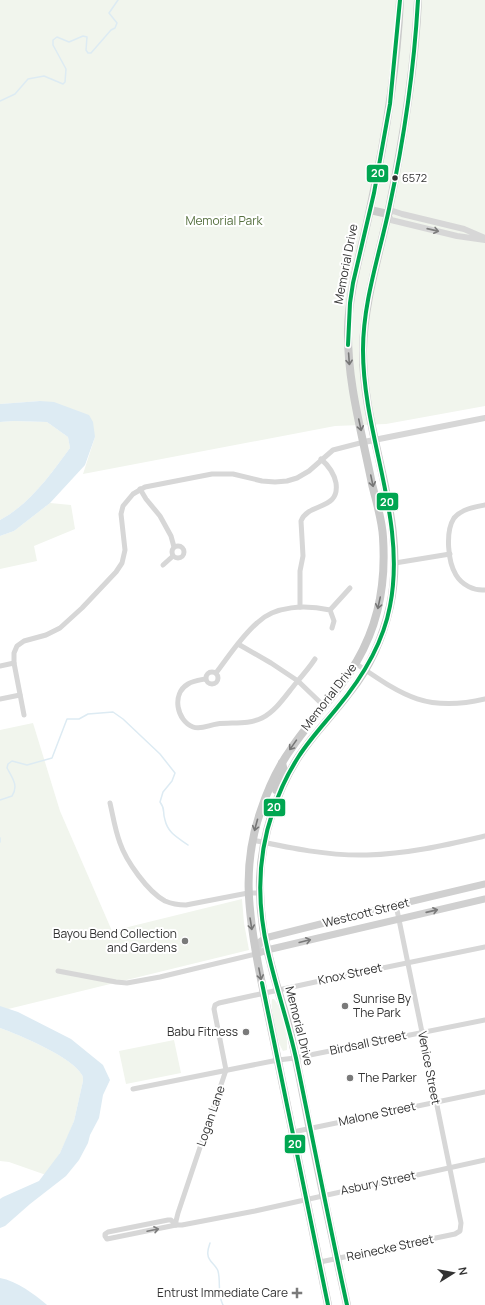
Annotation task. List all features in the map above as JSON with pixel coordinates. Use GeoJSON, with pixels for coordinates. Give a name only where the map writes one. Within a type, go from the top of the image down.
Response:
{"type":"FeatureCollection","features":[{"type":"Feature","properties":{"kind":"main road","name":"Memorial Drive"},"geometry":{"type":"LineString","coordinates":[[328,1305],[256,954],[248,893],[249,865],[252,840],[260,812],[269,789],[282,763],[300,735],[342,684],[355,663],[373,626],[379,603],[382,584],[383,535],[350,373],[348,326],[353,283],[370,210],[390,104],[400,0]]}},
{"type":"Feature","properties":{"kind":"main road","name":"Memorial Drive"},"geometry":{"type":"LineString","coordinates":[[347,1305],[286,1015],[267,950],[261,914],[261,866],[264,843],[271,816],[278,798],[298,758],[351,691],[365,670],[384,630],[390,604],[395,564],[395,541],[392,519],[366,398],[364,334],[366,308],[370,288],[399,161],[413,60],[418,0]]}},
{"type":"Feature","properties":{"kind":"main road"},"geometry":{"type":"LineString","coordinates":[[370,210],[388,214]]}},
{"type":"Feature","properties":{"kind":"main road"},"geometry":{"type":"LineString","coordinates":[[383,535],[388,542],[389,559],[395,564]]}},
{"type":"Feature","properties":{"kind":"main road"},"geometry":{"type":"LineString","coordinates":[[373,626],[384,630]]}},
{"type":"Feature","properties":{"kind":"main road"},"geometry":{"type":"LineString","coordinates":[[324,706],[334,712]]}},
{"type":"Feature","properties":{"kind":"main road"},"geometry":{"type":"LineString","coordinates":[[278,798],[276,787],[284,771],[282,763]]}},
{"type":"Feature","properties":{"kind":"main road","name":"Westcott Street"},"geometry":{"type":"LineString","coordinates":[[265,938],[485,884]]}},
{"type":"Feature","properties":{"kind":"main road","name":"Westcott Street"},"geometry":{"type":"LineString","coordinates":[[256,954],[337,933],[485,899]]}},
{"type":"Feature","properties":{"kind":"main road"},"geometry":{"type":"LineString","coordinates":[[334,920],[337,933]]}},
{"type":"Feature","properties":{"kind":"main road"},"geometry":{"type":"LineString","coordinates":[[256,954],[260,942],[265,938]]}},
{"type":"Feature","properties":{"kind":"street"},"geometry":{"type":"LineString","coordinates":[[388,214],[393,212],[409,215],[464,229],[485,239]]}},
{"type":"Feature","properties":{"kind":"street"},"geometry":{"type":"LineString","coordinates":[[24,715],[14,663],[14,653],[20,643],[46,635],[60,628],[82,608],[116,572],[122,563],[125,550],[121,522],[123,506],[133,494],[140,489],[212,474],[233,474],[262,481],[287,481],[298,478],[309,471],[333,450],[364,442],[485,418]]}},
{"type":"Feature","properties":{"kind":"street"},"geometry":{"type":"LineString","coordinates":[[300,607],[300,571],[303,556],[302,517],[307,512],[325,505],[333,499],[336,494],[336,484],[333,474],[329,466],[321,459]]}},
{"type":"Feature","properties":{"kind":"street"},"geometry":{"type":"LineString","coordinates":[[140,489],[160,516],[171,536],[174,547],[172,551],[173,556]]}},
{"type":"Feature","properties":{"kind":"street"},"geometry":{"type":"LineString","coordinates":[[485,505],[462,511],[450,526],[448,540],[456,576],[466,586],[475,590],[485,590]]}},
{"type":"Feature","properties":{"kind":"street"},"geometry":{"type":"LineString","coordinates":[[173,556],[178,558],[182,556],[184,552],[179,546],[174,547]]}},
{"type":"Feature","properties":{"kind":"street"},"geometry":{"type":"LineString","coordinates":[[395,564],[450,554]]}},
{"type":"Feature","properties":{"kind":"street"},"geometry":{"type":"LineString","coordinates":[[163,565],[173,556]]}},
{"type":"Feature","properties":{"kind":"street"},"geometry":{"type":"LineString","coordinates":[[330,610],[350,588]]}},
{"type":"Feature","properties":{"kind":"street"},"geometry":{"type":"LineString","coordinates":[[216,673],[238,644],[257,622],[265,616],[273,612],[300,607],[330,610]]}},
{"type":"Feature","properties":{"kind":"street"},"geometry":{"type":"LineString","coordinates":[[330,610],[334,621],[332,628]]}},
{"type":"Feature","properties":{"kind":"street"},"geometry":{"type":"LineString","coordinates":[[238,644],[298,681],[324,706]]}},
{"type":"Feature","properties":{"kind":"street"},"geometry":{"type":"LineString","coordinates":[[216,673],[211,671],[206,675],[205,679],[187,685],[179,695],[178,701],[182,717],[194,728],[202,728],[214,724],[239,724],[261,718],[272,712],[315,659]]}},
{"type":"Feature","properties":{"kind":"street"},"geometry":{"type":"LineString","coordinates":[[0,666],[14,663]]}},
{"type":"Feature","properties":{"kind":"street"},"geometry":{"type":"LineString","coordinates":[[355,663],[389,686],[409,697],[422,701],[455,704],[485,699]]}},
{"type":"Feature","properties":{"kind":"street"},"geometry":{"type":"LineString","coordinates":[[205,679],[209,684],[215,684],[218,678],[216,673]]}},
{"type":"Feature","properties":{"kind":"street"},"geometry":{"type":"LineString","coordinates":[[0,699],[20,695]]}},
{"type":"Feature","properties":{"kind":"street"},"geometry":{"type":"LineString","coordinates":[[110,803],[120,844],[128,860],[148,888],[164,900],[176,905],[186,906],[248,893],[260,893]]}},
{"type":"Feature","properties":{"kind":"street"},"geometry":{"type":"LineString","coordinates":[[252,840],[308,851],[367,856],[422,850],[485,836]]}},
{"type":"Feature","properties":{"kind":"street","name":"Venice Street"},"geometry":{"type":"LineString","coordinates":[[396,905],[461,1223],[460,1231]]}},
{"type":"Feature","properties":{"kind":"street","name":"Knox Street"},"geometry":{"type":"LineString","coordinates":[[215,1005],[219,1002],[264,994],[408,962],[485,947]]}},
{"type":"Feature","properties":{"kind":"street","name":"Westcott Street"},"geometry":{"type":"LineString","coordinates":[[58,971],[127,983],[256,954]]}},
{"type":"Feature","properties":{"kind":"street","name":"Logan Lane"},"geometry":{"type":"LineString","coordinates":[[176,1225],[178,1213],[226,1070],[214,1009],[215,1005]]}},
{"type":"Feature","properties":{"kind":"street","name":"Birdsall Street"},"geometry":{"type":"LineString","coordinates":[[133,1089],[485,1020]]}},
{"type":"Feature","properties":{"kind":"street","name":"Malone Street"},"geometry":{"type":"LineString","coordinates":[[293,1132],[485,1092]]}},
{"type":"Feature","properties":{"kind":"street","name":"Asbury Street"},"geometry":{"type":"LineString","coordinates":[[176,1225],[232,1216],[485,1160]]}},
{"type":"Feature","properties":{"kind":"street"},"geometry":{"type":"LineString","coordinates":[[168,1220],[171,1220],[176,1225],[107,1239],[105,1236],[108,1232],[168,1220]]}},
{"type":"Feature","properties":{"kind":"street"},"geometry":{"type":"LineString","coordinates":[[132,1227],[133,1234]]}},
{"type":"Feature","properties":{"kind":"street","name":"Reinecke Street"},"geometry":{"type":"LineString","coordinates":[[320,1262],[448,1235],[460,1231]]}},
{"type":"Feature","properties":{"kind":"green space","name":"Memorial Park"},"geometry":{"type":"Polygon","coordinates":[[[0,0],[485,0],[485,406],[386,424],[335,426],[83,474],[95,437],[40,401],[0,404],[0,0]]]}},
{"type":"Feature","properties":{"kind":"green space"},"geometry":{"type":"Polygon","coordinates":[[[0,422],[47,422],[68,437],[70,448],[39,488],[21,506],[0,520],[0,422]]]}},
{"type":"Feature","properties":{"kind":"green space"},"geometry":{"type":"Polygon","coordinates":[[[50,503],[71,505],[75,529],[34,546],[37,561],[0,569],[0,536],[14,531],[50,503]]]}},
{"type":"Feature","properties":{"kind":"green space"},"geometry":{"type":"Polygon","coordinates":[[[33,723],[60,811],[112,931],[242,899],[244,923],[249,950],[0,1011],[0,730],[33,723]]]}},
{"type":"Feature","properties":{"kind":"green space"},"geometry":{"type":"Polygon","coordinates":[[[272,999],[274,999],[280,1010],[286,1031],[287,1050],[283,1051],[276,1033],[272,1010],[272,999]]]}},
{"type":"Feature","properties":{"kind":"green space"},"geometry":{"type":"Polygon","coordinates":[[[0,1028],[45,1047],[68,1061],[83,1076],[74,1121],[60,1153],[46,1175],[9,1162],[0,1161],[0,1028]]]}},
{"type":"Feature","properties":{"kind":"green space"},"geometry":{"type":"Polygon","coordinates":[[[174,1040],[181,1073],[126,1084],[119,1051],[174,1040]]]}},
{"type":"Feature","properties":{"kind":"shaded area"},"geometry":{"type":"Polygon","coordinates":[[[40,401],[54,402],[89,415],[93,422],[95,437],[85,465],[50,503],[14,531],[0,536],[0,520],[21,506],[39,488],[70,448],[68,437],[47,422],[0,422],[0,404],[40,401]]]}},
{"type":"Feature","properties":{"kind":"shaded area"},"geometry":{"type":"Polygon","coordinates":[[[0,1006],[18,1012],[71,1039],[103,1065],[110,1080],[103,1095],[99,1118],[79,1160],[66,1176],[5,1226],[0,1228],[0,1199],[39,1181],[60,1153],[74,1121],[83,1081],[82,1076],[76,1068],[68,1061],[45,1047],[0,1028],[0,1006]]]}},
{"type":"Feature","properties":{"kind":"shaded area"},"geometry":{"type":"Polygon","coordinates":[[[0,1278],[19,1285],[31,1292],[47,1305],[0,1305],[0,1278]]]}},
{"type":"Feature","properties":{"kind":"waterway"},"geometry":{"type":"LineString","coordinates":[[0,101],[15,94],[28,79],[44,76],[63,84],[65,82],[66,69],[53,45],[53,40],[57,37],[69,42],[83,36],[87,37],[86,50],[88,53],[91,53],[111,30],[115,28],[117,23],[109,13],[118,0]]}},
{"type":"Feature","properties":{"kind":"waterway"},"geometry":{"type":"LineString","coordinates":[[0,800],[12,796],[15,789],[14,782],[7,768],[8,764],[12,761],[27,765],[52,758],[67,719],[79,719],[88,714],[113,712],[123,719],[160,754],[175,773],[172,781],[163,792],[160,802],[163,807],[164,817],[168,828],[188,845]]}},
{"type":"Feature","properties":{"kind":"waterway"},"geometry":{"type":"LineString","coordinates":[[210,1243],[208,1257],[218,1271],[220,1297],[223,1305]]}},
{"type":"Feature","properties":{"kind":"transit line","name":"20"},"geometry":{"type":"LineString","coordinates":[[348,345],[350,303],[353,283],[374,193],[390,104],[400,0]]}},
{"type":"Feature","properties":{"kind":"transit line","name":"20"},"geometry":{"type":"LineString","coordinates":[[347,1305],[296,1058],[264,934],[260,881],[261,863],[268,828],[275,804],[284,783],[303,750],[346,697],[363,673],[377,647],[387,620],[390,606],[394,574],[393,542],[389,510],[370,414],[365,382],[363,350],[366,314],[372,279],[389,209],[404,131],[414,52],[418,0]]}},
{"type":"Feature","properties":{"kind":"transit line","name":"20"},"geometry":{"type":"LineString","coordinates":[[262,983],[328,1305]]}},
{"type":"Feature","properties":{"kind":"place","name":"6572"},"geometry":{"type":"Point","coordinates":[395,178]}},
{"type":"Feature","properties":{"kind":"place","name":"Bayou Bend Collection and Gardens"},"geometry":{"type":"Point","coordinates":[185,941]}},
{"type":"Feature","properties":{"kind":"place","name":"Sunrise By The Park"},"geometry":{"type":"Point","coordinates":[345,1006]}},
{"type":"Feature","properties":{"kind":"place","name":"Babu Fitness"},"geometry":{"type":"Point","coordinates":[246,1032]}},
{"type":"Feature","properties":{"kind":"place","name":"The Parker"},"geometry":{"type":"Point","coordinates":[350,1078]}},
{"type":"Feature","properties":{"kind":"place","name":"Entrust Immediate Care"},"geometry":{"type":"Point","coordinates":[297,1293]}}]}
